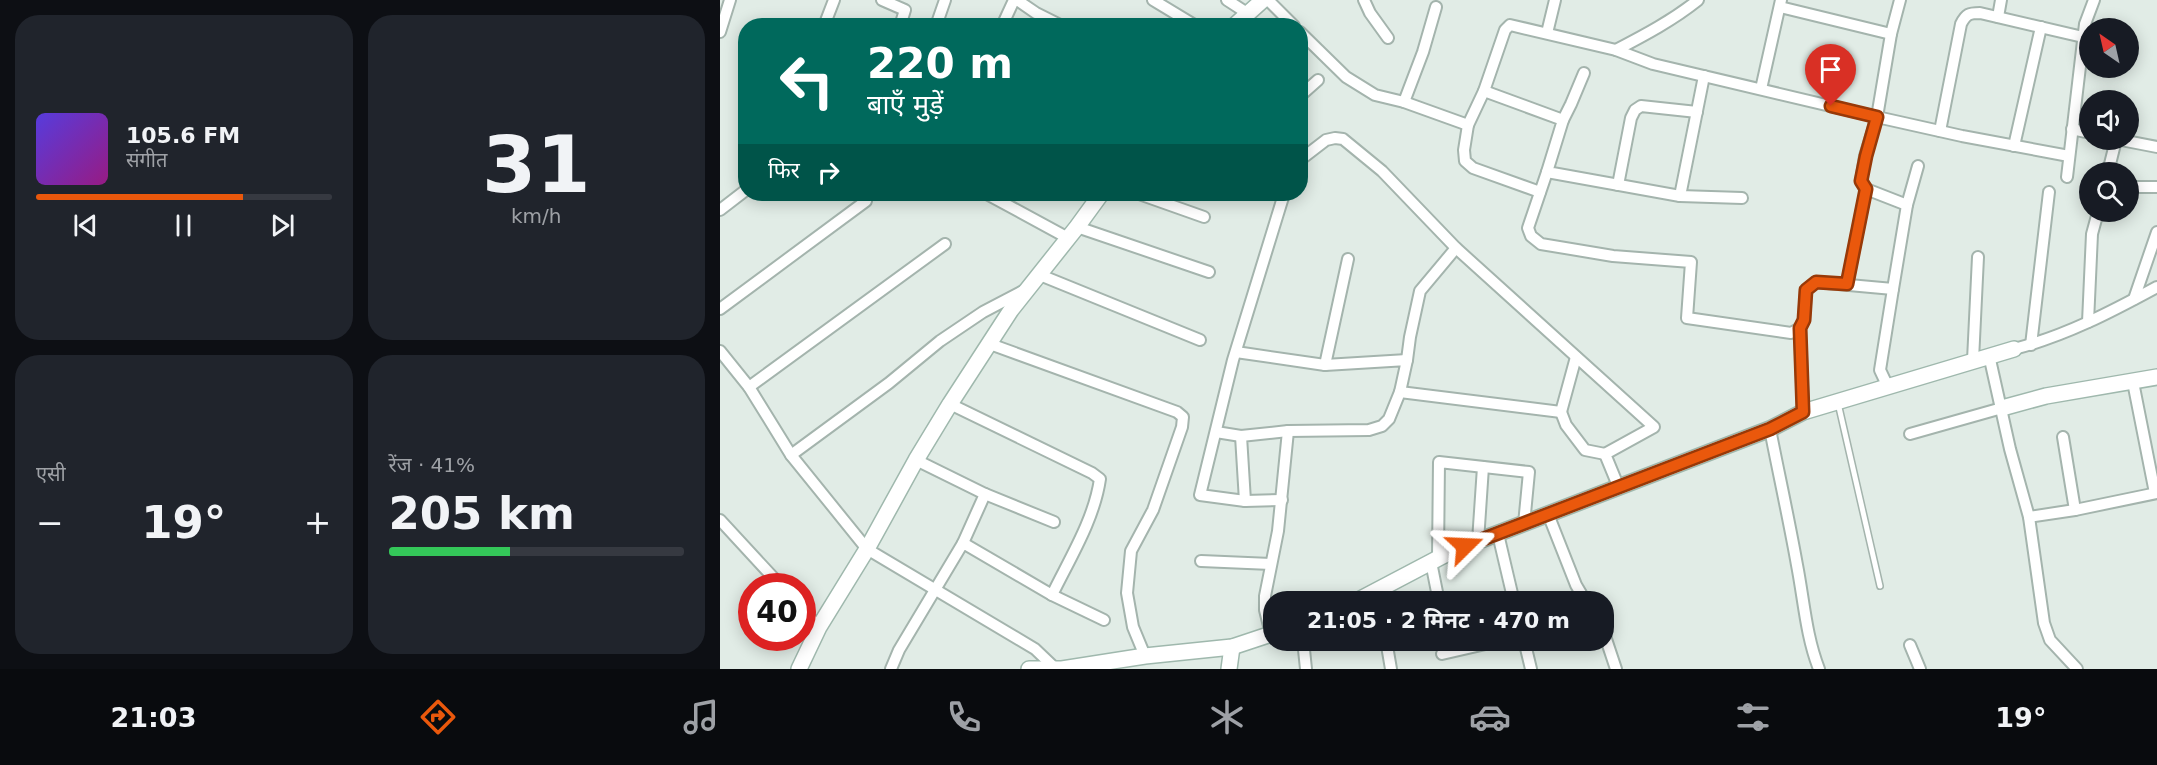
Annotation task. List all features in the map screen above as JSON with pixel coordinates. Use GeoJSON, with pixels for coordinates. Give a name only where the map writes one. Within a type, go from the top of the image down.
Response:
{"type":"FeatureCollection","features":[{"type":"Feature","properties":{"kind":"street"},"geometry":{"type":"LineString","coordinates":[[720,32],[730,0]]}},
{"type":"Feature","properties":{"kind":"street"},"geometry":{"type":"LineString","coordinates":[[827,18],[834,0]]}},
{"type":"Feature","properties":{"kind":"street"},"geometry":{"type":"LineString","coordinates":[[882,0],[905,10],[902,18]]}},
{"type":"Feature","properties":{"kind":"street"},"geometry":{"type":"LineString","coordinates":[[939,18],[945,0]]}},
{"type":"Feature","properties":{"kind":"street"},"geometry":{"type":"LineString","coordinates":[[1006,18],[1016,0],[1046,18]]}},
{"type":"Feature","properties":{"kind":"street"},"geometry":{"type":"LineString","coordinates":[[1154,0],[1183,18]]}},
{"type":"Feature","properties":{"kind":"street"},"geometry":{"type":"LineString","coordinates":[[1227,0],[1247,13]]}},
{"type":"Feature","properties":{"kind":"street"},"geometry":{"type":"LineString","coordinates":[[1242,18],[1263,0]]}},
{"type":"Feature","properties":{"kind":"street"},"geometry":{"type":"LineString","coordinates":[[1268,0],[1286,18]]}},
{"type":"Feature","properties":{"kind":"street"},"geometry":{"type":"LineString","coordinates":[[1364,0],[1370,13],[1388,38]]}},
{"type":"Feature","properties":{"kind":"street"},"geometry":{"type":"LineString","coordinates":[[1547,33],[1556,0]]}},
{"type":"Feature","properties":{"kind":"street"},"geometry":{"type":"LineString","coordinates":[[1616,50],[1647,34],[1698,0]]}},
{"type":"Feature","properties":{"kind":"street"},"geometry":{"type":"LineString","coordinates":[[1900,0],[1877,117],[1861,181],[1866,189],[1907,205]]}},
{"type":"Feature","properties":{"kind":"street"},"geometry":{"type":"LineString","coordinates":[[1998,17],[2001,0]]}},
{"type":"Feature","properties":{"kind":"street"},"geometry":{"type":"LineString","coordinates":[[2087,18],[2094,0]]}},
{"type":"Feature","properties":{"kind":"street"},"geometry":{"type":"LineString","coordinates":[[1761,89],[1780,4],[1892,34]]}},
{"type":"Feature","properties":{"kind":"street"},"geometry":{"type":"LineString","coordinates":[[1404,102],[1423,52],[1436,7]]}},
{"type":"Feature","properties":{"kind":"street"},"geometry":{"type":"LineString","coordinates":[[1940,131],[1961,24],[1965,16],[1980,13],[2079,36]]}},
{"type":"Feature","properties":{"kind":"street"},"geometry":{"type":"LineString","coordinates":[[1540,192],[1473,168],[1465,161],[1464,150],[1468,125],[1485,91],[1504,30],[1510,25],[1616,50],[1653,64],[1877,117],[2069,156]]}},
{"type":"Feature","properties":{"kind":"street"},"geometry":{"type":"LineString","coordinates":[[2014,146],[2041,27]]}},
{"type":"Feature","properties":{"kind":"street"},"geometry":{"type":"LineString","coordinates":[[1308,40],[1346,77],[1374,95],[1404,102],[1468,125]]}},
{"type":"Feature","properties":{"kind":"street"},"geometry":{"type":"LineString","coordinates":[[1584,73],[1563,120],[1528,228],[1531,236],[1541,244],[1613,256],[1690,262],[1687,318],[1791,333],[1800,328]]}},
{"type":"Feature","properties":{"kind":"street"},"geometry":{"type":"LineString","coordinates":[[2067,177],[2079,75]]}},
{"type":"Feature","properties":{"kind":"street"},"geometry":{"type":"LineString","coordinates":[[1680,196],[1704,76]]}},
{"type":"Feature","properties":{"kind":"street"},"geometry":{"type":"LineString","coordinates":[[1308,89],[1318,80]]}},
{"type":"Feature","properties":{"kind":"street"},"geometry":{"type":"LineString","coordinates":[[1485,91],[1563,120]]}},
{"type":"Feature","properties":{"kind":"street"},"geometry":{"type":"LineString","coordinates":[[1618,185],[1631,118],[1635,110],[1641,106],[1697,112]]}},
{"type":"Feature","properties":{"kind":"street"},"geometry":{"type":"LineString","coordinates":[[2072,129],[2079,131]]}},
{"type":"Feature","properties":{"kind":"street"},"geometry":{"type":"LineString","coordinates":[[1308,153],[1326,141],[1335,138],[1343,139],[1382,171],[1456,248],[1576,357],[1654,428],[1605,454],[1585,450],[1566,425],[1561,412],[1576,357]]}},
{"type":"Feature","properties":{"kind":"street"},"geometry":{"type":"LineString","coordinates":[[2139,144],[2157,147]]}},
{"type":"Feature","properties":{"kind":"street"},"geometry":{"type":"LineString","coordinates":[[1888,387],[1880,370],[1907,205],[1918,166]]}},
{"type":"Feature","properties":{"kind":"street"},"geometry":{"type":"LineString","coordinates":[[1547,172],[1680,196],[1743,198]]}},
{"type":"Feature","properties":{"kind":"street"},"geometry":{"type":"LineString","coordinates":[[2139,187],[2157,188]]}},
{"type":"Feature","properties":{"kind":"street"},"geometry":{"type":"LineString","coordinates":[[1847,284],[1866,189]]}},
{"type":"Feature","properties":{"kind":"street"},"geometry":{"type":"LineString","coordinates":[[2031,345],[2049,192]]}},
{"type":"Feature","properties":{"kind":"street"},"geometry":{"type":"LineString","coordinates":[[720,210],[738,196]]}},
{"type":"Feature","properties":{"kind":"street"},"geometry":{"type":"LineString","coordinates":[[720,309],[866,201]]}},
{"type":"Feature","properties":{"kind":"street"},"geometry":{"type":"LineString","coordinates":[[1003,201],[1073,232],[1209,272]]}},
{"type":"Feature","properties":{"kind":"street"},"geometry":{"type":"LineString","coordinates":[[800,669],[819,627],[867,549],[950,404],[1011,310],[1096,201]]}},
{"type":"Feature","properties":{"kind":"street"},"geometry":{"type":"LineString","coordinates":[[1159,201],[1204,217]]}},
{"type":"Feature","properties":{"kind":"street"},"geometry":{"type":"LineString","coordinates":[[1282,201],[1236,352],[1200,495],[1245,501],[1282,500]]}},
{"type":"Feature","properties":{"kind":"street"},"geometry":{"type":"LineString","coordinates":[[2088,322],[2092,234],[2095,222]]}},
{"type":"Feature","properties":{"kind":"street"},"geometry":{"type":"LineString","coordinates":[[2134,299],[2157,232]]}},
{"type":"Feature","properties":{"kind":"street"},"geometry":{"type":"LineString","coordinates":[[749,387],[945,244]]}},
{"type":"Feature","properties":{"kind":"street"},"geometry":{"type":"LineString","coordinates":[[1216,432],[1241,436],[1288,431],[1369,430],[1382,426],[1389,419],[1400,392],[1420,291],[1456,248]]}},
{"type":"Feature","properties":{"kind":"street"},"geometry":{"type":"LineString","coordinates":[[1973,360],[1978,257]]}},
{"type":"Feature","properties":{"kind":"street"},"geometry":{"type":"LineString","coordinates":[[1325,365],[1348,259]]}},
{"type":"Feature","properties":{"kind":"street"},"geometry":{"type":"LineString","coordinates":[[1040,274],[1200,340]]}},
{"type":"Feature","properties":{"kind":"street"},"geometry":{"type":"LineString","coordinates":[[1803,412],[1800,328],[1804,320],[1806,290],[1816,282],[1893,289]]}},
{"type":"Feature","properties":{"kind":"street"},"geometry":{"type":"LineString","coordinates":[[791,455],[889,382],[939,341],[983,312],[1030,287]]}},
{"type":"Feature","properties":{"kind":"street"},"geometry":{"type":"LineString","coordinates":[[1377,591],[1435,559],[1770,429],[1803,412],[1973,360],[2031,345],[2088,322],[2157,287]]}},
{"type":"Feature","properties":{"kind":"street"},"geometry":{"type":"LineString","coordinates":[[990,344],[1177,412],[1183,417],[1182,427],[1153,510],[1131,551],[1127,593],[1132,627],[1145,656]]}},
{"type":"Feature","properties":{"kind":"street"},"geometry":{"type":"LineString","coordinates":[[720,351],[749,387],[791,455],[867,549],[1035,649],[1056,669]]}},
{"type":"Feature","properties":{"kind":"street"},"geometry":{"type":"LineString","coordinates":[[1236,352],[1325,365],[1407,360]]}},
{"type":"Feature","properties":{"kind":"street"},"geometry":{"type":"LineString","coordinates":[[1989,356],[2010,449],[2029,517],[2044,623],[2050,640],[2077,669]]}},
{"type":"Feature","properties":{"kind":"street"},"geometry":{"type":"LineString","coordinates":[[1910,434],[2046,396],[2157,377]]}},
{"type":"Feature","properties":{"kind":"street"},"geometry":{"type":"LineString","coordinates":[[2029,517],[2156,493],[2133,382]]}},
{"type":"Feature","properties":{"kind":"street"},"geometry":{"type":"LineString","coordinates":[[1400,392],[1561,412]]}},
{"type":"Feature","properties":{"kind":"street"},"geometry":{"type":"LineString","coordinates":[[950,404],[1092,472],[1100,479],[1098,493],[1086,524],[1052,595]]}},
{"type":"Feature","properties":{"kind":"street"},"geometry":{"type":"LineString","coordinates":[[1770,429],[1798,566],[1801,596],[1812,650],[1819,669]]}},
{"type":"Feature","properties":{"kind":"street"},"geometry":{"type":"LineString","coordinates":[[1266,591],[1282,500],[1288,431]]}},
{"type":"Feature","properties":{"kind":"street"},"geometry":{"type":"LineString","coordinates":[[1241,436],[1245,501]]}},
{"type":"Feature","properties":{"kind":"street"},"geometry":{"type":"LineString","coordinates":[[2063,437],[2074,510]]}},
{"type":"Feature","properties":{"kind":"street"},"geometry":{"type":"LineString","coordinates":[[1605,454],[1619,488]]}},
{"type":"Feature","properties":{"kind":"street"},"geometry":{"type":"LineString","coordinates":[[916,460],[986,494],[1054,522]]}},
{"type":"Feature","properties":{"kind":"street"},"geometry":{"type":"LineString","coordinates":[[1438,591],[1435,559],[1439,462],[1529,472],[1524,524]]}},
{"type":"Feature","properties":{"kind":"street"},"geometry":{"type":"LineString","coordinates":[[1478,541],[1483,467]]}},
{"type":"Feature","properties":{"kind":"street"},"geometry":{"type":"LineString","coordinates":[[891,669],[899,650],[933,590],[963,543],[986,494]]}},
{"type":"Feature","properties":{"kind":"street"},"geometry":{"type":"LineString","coordinates":[[1548,514],[1580,591]]}},
{"type":"Feature","properties":{"kind":"street"},"geometry":{"type":"LineString","coordinates":[[720,520],[769,573]]}},
{"type":"Feature","properties":{"kind":"street"},"geometry":{"type":"LineString","coordinates":[[1498,534],[1511,591]]}},
{"type":"Feature","properties":{"kind":"street"},"geometry":{"type":"LineString","coordinates":[[963,543],[1052,595],[1104,620]]}},
{"type":"Feature","properties":{"kind":"street"},"geometry":{"type":"LineString","coordinates":[[1202,561],[1271,564]]}},
{"type":"Feature","properties":{"kind":"street"},"geometry":{"type":"LineString","coordinates":[[816,624],[819,627]]}},
{"type":"Feature","properties":{"kind":"street"},"geometry":{"type":"LineString","coordinates":[[1031,669],[1110,666],[1145,656],[1232,647],[1263,637]]}},
{"type":"Feature","properties":{"kind":"street"},"geometry":{"type":"LineString","coordinates":[[1911,645],[1920,669]]}},
{"type":"Feature","properties":{"kind":"street"},"geometry":{"type":"LineString","coordinates":[[1229,669],[1232,647]]}},
{"type":"Feature","properties":{"kind":"street"},"geometry":{"type":"LineString","coordinates":[[1304,651],[1306,669]]}},
{"type":"Feature","properties":{"kind":"street"},"geometry":{"type":"LineString","coordinates":[[1388,651],[1391,669]]}},
{"type":"Feature","properties":{"kind":"street"},"geometry":{"type":"LineString","coordinates":[[1442,654],[1455,651]]}},
{"type":"Feature","properties":{"kind":"street"},"geometry":{"type":"LineString","coordinates":[[1527,651],[1531,669]]}},
{"type":"Feature","properties":{"kind":"street"},"geometry":{"type":"LineString","coordinates":[[1610,651],[1616,669]]}},
{"type":"Feature","properties":{"kind":"lane"},"geometry":{"type":"LineString","coordinates":[[1838,402],[1880,586]]}},
{"type":"Feature","properties":{"kind":"route"},"geometry":{"type":"LineString","coordinates":[[1465,546],[1770,429],[1803,412],[1800,328],[1804,320],[1806,290],[1816,282],[1847,284],[1866,189],[1861,181],[1877,117],[1831,106]]}}]}
